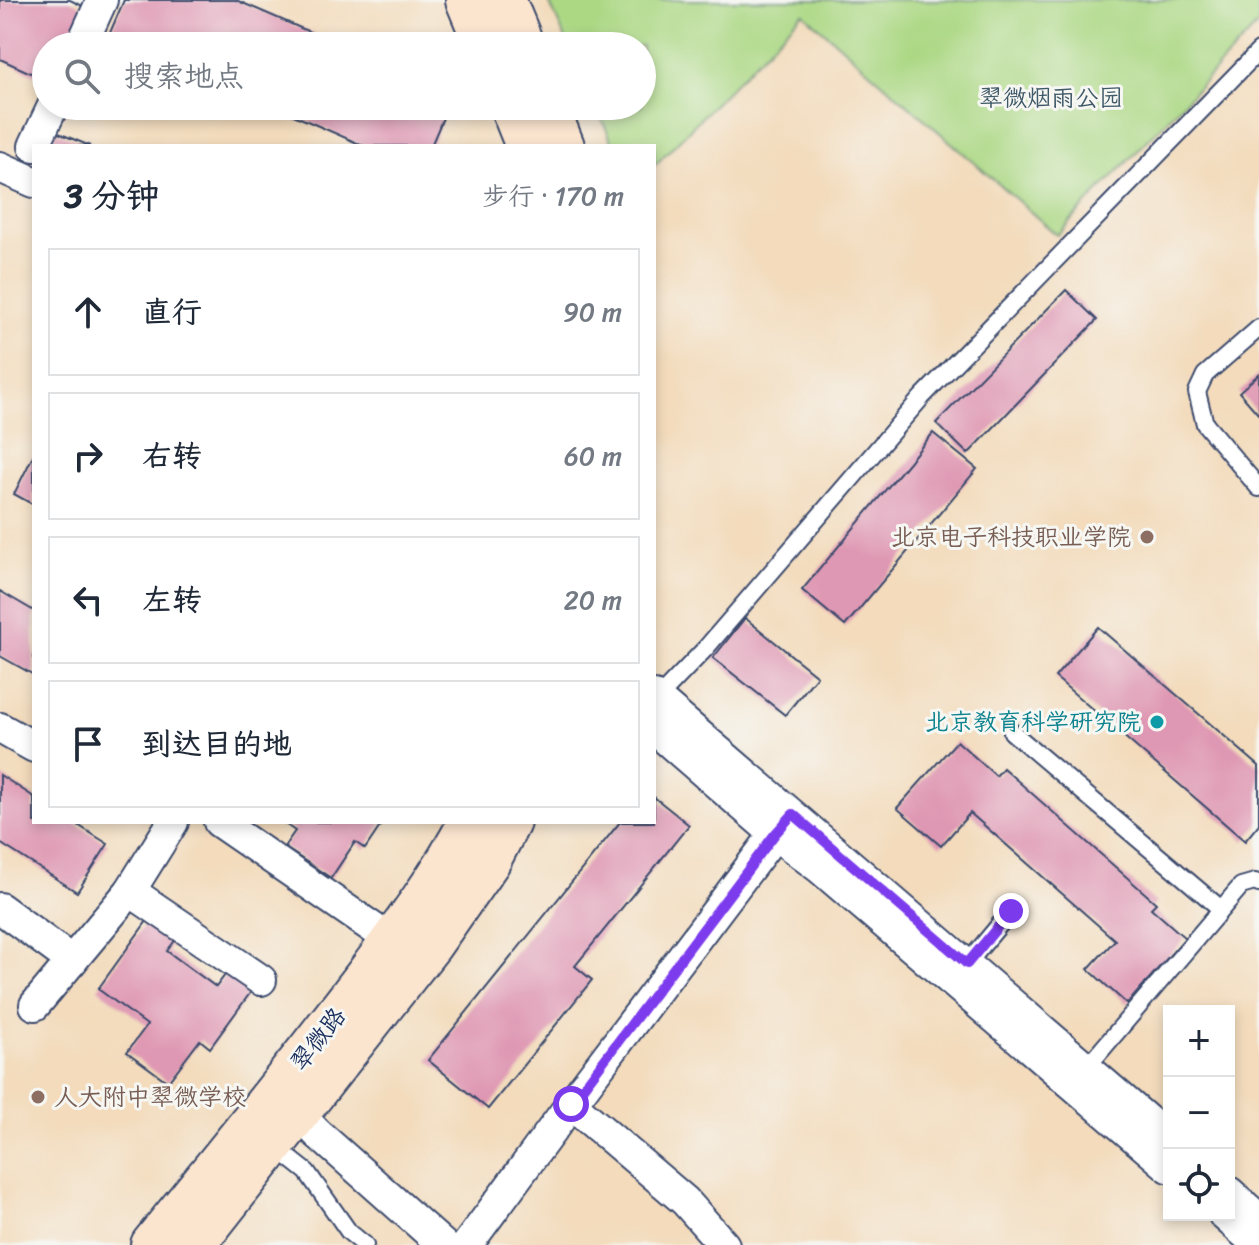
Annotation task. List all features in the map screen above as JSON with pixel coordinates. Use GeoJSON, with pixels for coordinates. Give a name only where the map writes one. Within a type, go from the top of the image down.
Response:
{"type":"FeatureCollection","features":[{"type":"Feature","properties":{"kind":"main road"},"geometry":{"type":"LineString","coordinates":[[467,0],[480,32]]}},
{"type":"Feature","properties":{"kind":"main road"},"geometry":{"type":"LineString","coordinates":[[504,0],[517,32]]}},
{"type":"Feature","properties":{"kind":"main road"},"geometry":{"type":"LineString","coordinates":[[517,120],[526,144]]}},
{"type":"Feature","properties":{"kind":"main road"},"geometry":{"type":"LineString","coordinates":[[553,120],[562,144]]}},
{"type":"Feature","properties":{"kind":"main road","name":"翠微路"},"geometry":{"type":"LineString","coordinates":[[152,1245],[316,1042],[392,941],[469,824]]}},
{"type":"Feature","properties":{"kind":"main road","name":"翠微路"},"geometry":{"type":"LineString","coordinates":[[194,1245],[431,944],[489,861],[508,824]]}},
{"type":"Feature","properties":{"kind":"street"},"geometry":{"type":"LineString","coordinates":[[87,32],[102,0]]}},
{"type":"Feature","properties":{"kind":"street"},"geometry":{"type":"LineString","coordinates":[[35,144],[46,120]]}},
{"type":"Feature","properties":{"kind":"street"},"geometry":{"type":"LineString","coordinates":[[18,175],[32,150]]}},
{"type":"Feature","properties":{"kind":"street"},"geometry":{"type":"LineString","coordinates":[[656,698],[784,824],[821,869],[1163,1162]]}},
{"type":"Feature","properties":{"kind":"street"},"geometry":{"type":"LineString","coordinates":[[0,728],[32,746]]}},
{"type":"Feature","properties":{"kind":"street"},"geometry":{"type":"LineString","coordinates":[[656,730],[967,964],[1163,1134]]}},
{"type":"Feature","properties":{"kind":"street"},"geometry":{"type":"LineString","coordinates":[[35,1005],[130,891],[169,824]]}},
{"type":"Feature","properties":{"kind":"street"},"geometry":{"type":"LineString","coordinates":[[222,824],[392,941]]}},
{"type":"Feature","properties":{"kind":"street"},"geometry":{"type":"LineString","coordinates":[[467,1245],[784,824]]}},
{"type":"Feature","properties":{"kind":"street"},"geometry":{"type":"LineString","coordinates":[[130,891],[261,980]]}},
{"type":"Feature","properties":{"kind":"street"},"geometry":{"type":"LineString","coordinates":[[0,908],[72,961]]}},
{"type":"Feature","properties":{"kind":"street"},"geometry":{"type":"LineString","coordinates":[[571,1104],[685,1201],[724,1245]]}},
{"type":"Feature","properties":{"kind":"street"},"geometry":{"type":"LineString","coordinates":[[285,1129],[317,1133],[443,1245]]}},
{"type":"Feature","properties":{"kind":"street"},"geometry":{"type":"LineString","coordinates":[[1235,1197],[1259,1219]]}},
{"type":"Feature","properties":{"kind":"street"},"geometry":{"type":"LineString","coordinates":[[1231,1221],[1258,1245]]}},
{"type":"Feature","properties":{"kind":"lane"},"geometry":{"type":"LineString","coordinates":[[656,698],[705,649],[922,397],[1259,51]]}},
{"type":"Feature","properties":{"kind":"lane"},"geometry":{"type":"LineString","coordinates":[[1259,328],[1205,375],[1197,392],[1205,424],[1259,488]]}},
{"type":"Feature","properties":{"kind":"lane"},"geometry":{"type":"LineString","coordinates":[[1012,732],[1221,909]]}},
{"type":"Feature","properties":{"kind":"lane"},"geometry":{"type":"LineString","coordinates":[[1087,1067],[1241,886],[1258,881]]}},
{"type":"Feature","properties":{"kind":"lane"},"geometry":{"type":"LineString","coordinates":[[967,964],[1011,911]]}},
{"type":"Feature","properties":{"kind":"lane"},"geometry":{"type":"LineString","coordinates":[[285,1129],[307,1172],[349,1232],[365,1245]]}},
{"type":"Feature","properties":{"kind":"green space","name":"翠微烟雨公园"},"geometry":{"type":"Polygon","coordinates":[[[548,0],[1259,0],[1259,24],[1057,235],[803,13],[656,164],[656,144],[613,144],[602,120],[656,120],[656,32],[563,32],[548,0]]]}},
{"type":"Feature","properties":{"kind":"building"},"geometry":{"type":"Polygon","coordinates":[[[0,0],[70,0],[87,8],[76,32],[32,32],[32,74],[0,59],[0,0]]]}},
{"type":"Feature","properties":{"kind":"building"},"geometry":{"type":"Polygon","coordinates":[[[124,0],[236,0],[310,32],[110,32],[124,0]]]}},
{"type":"Feature","properties":{"kind":"building"},"geometry":{"type":"Polygon","coordinates":[[[305,120],[442,120],[432,144],[359,144],[305,120]]]}},
{"type":"Feature","properties":{"kind":"building"},"geometry":{"type":"Polygon","coordinates":[[[56,132],[85,144],[51,144],[56,132]]]}},
{"type":"Feature","properties":{"kind":"building"},"geometry":{"type":"Polygon","coordinates":[[[1066,290],[1097,320],[968,454],[936,423],[1066,290]]]}},
{"type":"Feature","properties":{"kind":"building"},"geometry":{"type":"Polygon","coordinates":[[[1259,374],[1259,415],[1239,392],[1259,374]]]}},
{"type":"Feature","properties":{"kind":"building"},"geometry":{"type":"Polygon","coordinates":[[[933,433],[977,469],[845,626],[802,590],[933,433]]]}},
{"type":"Feature","properties":{"kind":"building"},"geometry":{"type":"Polygon","coordinates":[[[32,458],[32,504],[14,494],[32,458]]]}},
{"type":"Feature","properties":{"kind":"building"},"geometry":{"type":"Polygon","coordinates":[[[0,591],[32,610],[32,674],[0,656],[0,591]]]}},
{"type":"Feature","properties":{"kind":"building"},"geometry":{"type":"Polygon","coordinates":[[[745,618],[817,676],[785,715],[713,658],[745,618]]]}},
{"type":"Feature","properties":{"kind":"building","name":"北京教育科学研究院"},"geometry":{"type":"Polygon","coordinates":[[[1098,627],[1259,766],[1259,824],[1245,841],[1055,677],[1098,627]]]}},
{"type":"Feature","properties":{"kind":"building"},"geometry":{"type":"Polygon","coordinates":[[[957,741],[996,776],[1003,768],[1156,903],[1151,908],[1185,938],[1127,1004],[1088,969],[1115,940],[970,813],[941,846],[897,808],[957,741]]]}},
{"type":"Feature","properties":{"kind":"building"},"geometry":{"type":"Polygon","coordinates":[[[0,775],[32,796],[32,824],[76,824],[108,844],[77,892],[0,843],[0,775]]]}},
{"type":"Feature","properties":{"kind":"building"},"geometry":{"type":"Polygon","coordinates":[[[656,799],[689,825],[575,966],[592,980],[488,1109],[428,1060],[618,824],[656,824],[656,799]]]}},
{"type":"Feature","properties":{"kind":"building"},"geometry":{"type":"Polygon","coordinates":[[[285,824],[382,824],[365,849],[355,842],[331,878],[284,847],[295,831],[285,824]]]}},
{"type":"Feature","properties":{"kind":"building"},"geometry":{"type":"Polygon","coordinates":[[[152,914],[180,934],[167,951],[216,987],[228,971],[253,989],[210,1048],[200,1040],[168,1082],[127,1052],[147,1025],[98,989],[152,914]]]}},
{"type":"Feature","properties":{"kind":"place","name":"北京电子科技职业学院"},"geometry":{"type":"Point","coordinates":[1147,537]}},
{"type":"Feature","properties":{"kind":"place","name":"北京教育科学研究院"},"geometry":{"type":"Point","coordinates":[1157,722]}},
{"type":"Feature","properties":{"kind":"place","name":"人大附中翠微学校"},"geometry":{"type":"Point","coordinates":[38,1097]}},
{"type":"Feature","properties":{"kind":"route"},"geometry":{"type":"LineString","coordinates":[[571,1104],[793,814],[967,964],[1011,911]]}}]}
